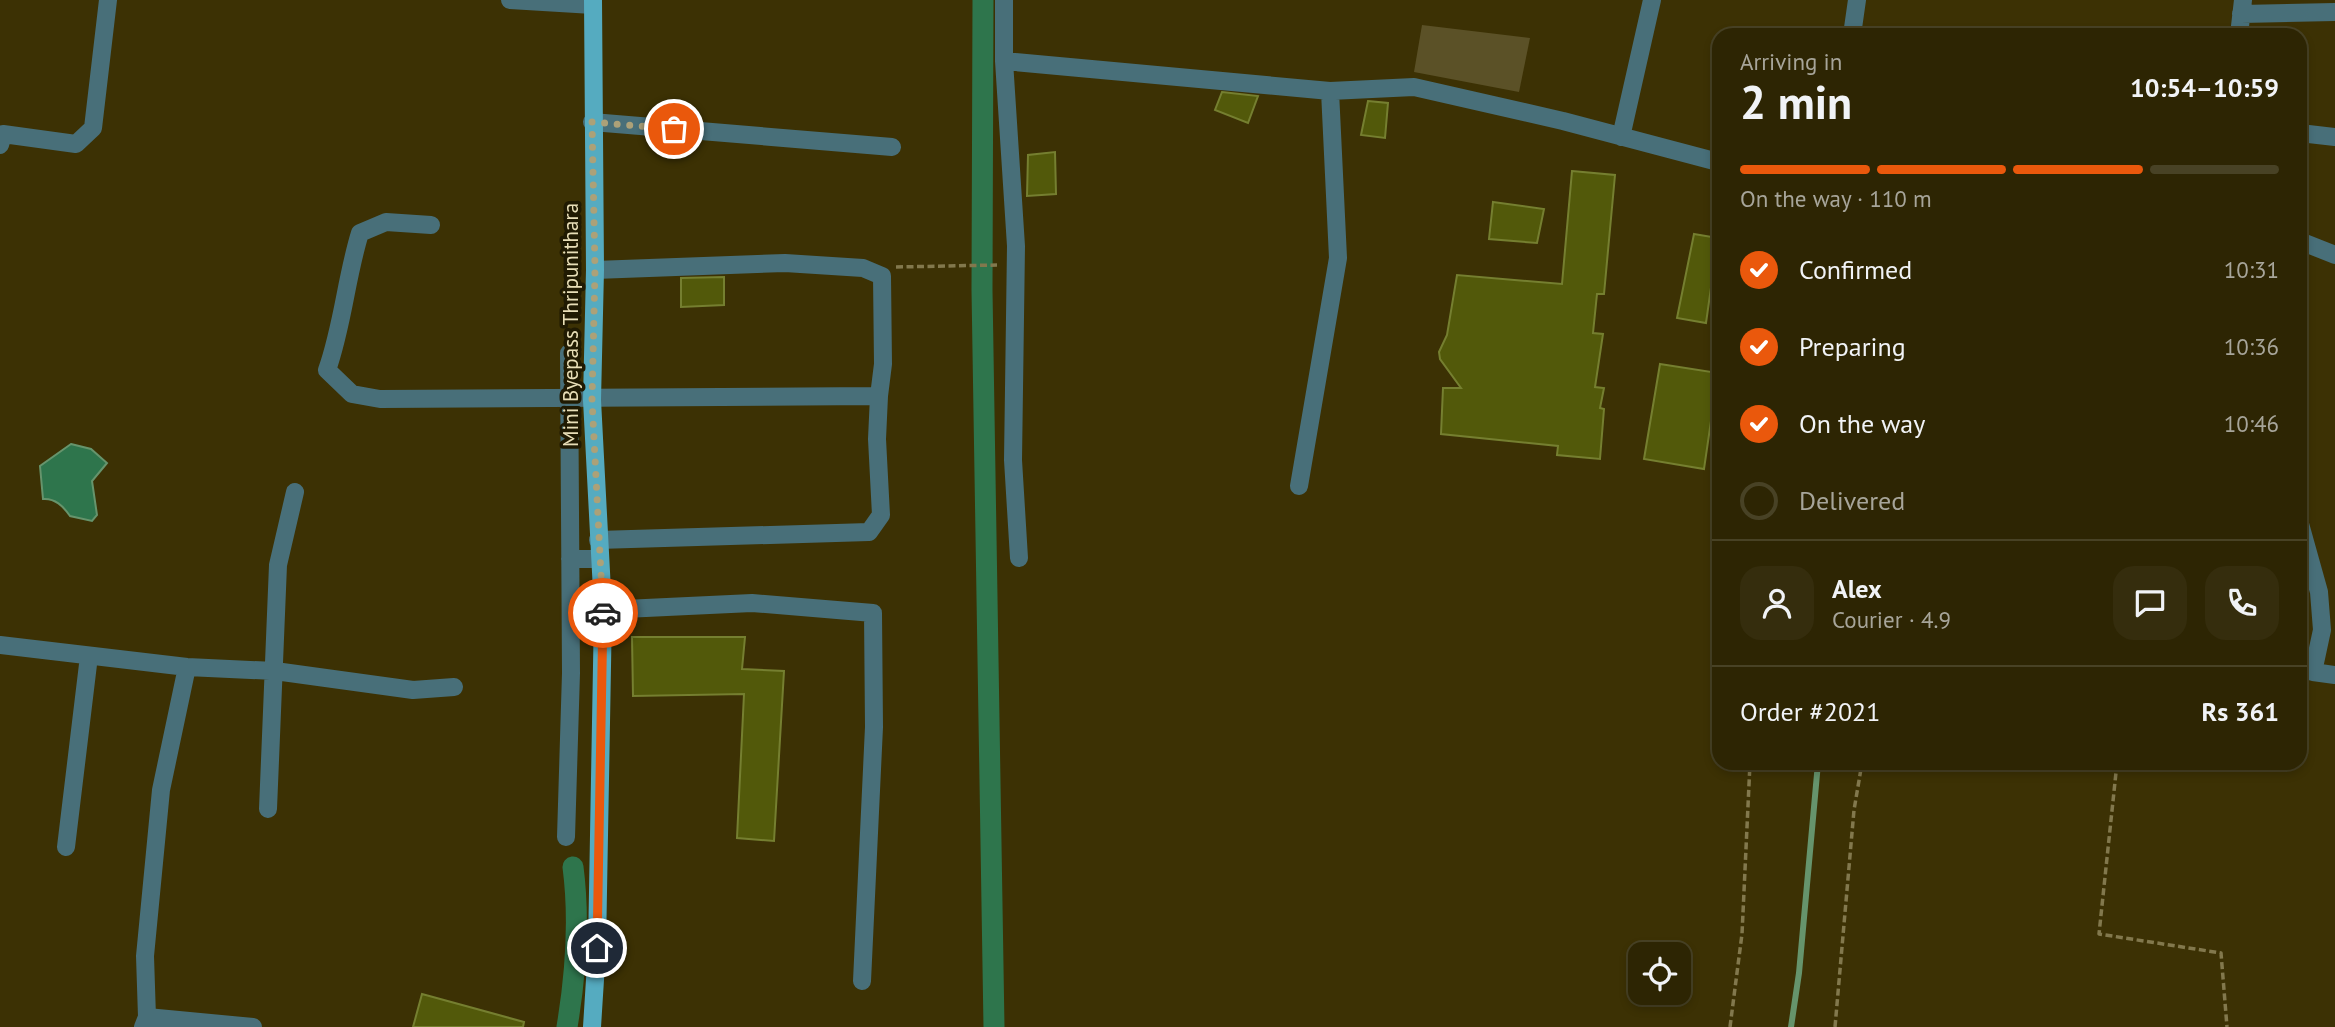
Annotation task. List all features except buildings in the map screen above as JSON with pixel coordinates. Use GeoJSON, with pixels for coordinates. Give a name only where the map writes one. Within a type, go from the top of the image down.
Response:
{"type":"FeatureCollection","features":[{"type":"Feature","properties":{"kind":"main road","name":"Mini Byepass Thripunithara"},"geometry":{"type":"LineString","coordinates":[[592,1027],[597,948],[603,610],[592,400],[595,270],[593,3]]}},
{"type":"Feature","properties":{"kind":"street"},"geometry":{"type":"LineString","coordinates":[[0,143],[3,134],[76,144],[93,128],[108,0]]}},
{"type":"Feature","properties":{"kind":"street"},"geometry":{"type":"LineString","coordinates":[[510,0],[593,3]]}},
{"type":"Feature","properties":{"kind":"street"},"geometry":{"type":"LineString","coordinates":[[1004,0],[1004,61],[1016,246],[1013,460],[1019,558]]}},
{"type":"Feature","properties":{"kind":"street"},"geometry":{"type":"LineString","coordinates":[[1621,137],[1652,0]]}},
{"type":"Feature","properties":{"kind":"street"},"geometry":{"type":"LineString","coordinates":[[1853,28],[1857,0]]}},
{"type":"Feature","properties":{"kind":"street"},"geometry":{"type":"LineString","coordinates":[[2240,28],[2242,7],[2335,12]]}},
{"type":"Feature","properties":{"kind":"street"},"geometry":{"type":"LineString","coordinates":[[1004,61],[1331,91],[1415,87],[1712,160]]}},
{"type":"Feature","properties":{"kind":"street"},"geometry":{"type":"LineString","coordinates":[[1299,486],[1338,258],[1331,91]]}},
{"type":"Feature","properties":{"kind":"street"},"geometry":{"type":"LineString","coordinates":[[592,122],[892,147]]}},
{"type":"Feature","properties":{"kind":"street"},"geometry":{"type":"LineString","coordinates":[[2307,135],[2335,137]]}},
{"type":"Feature","properties":{"kind":"street"},"geometry":{"type":"LineString","coordinates":[[431,225],[386,222],[360,233],[349,270],[340,333],[327,370],[352,394],[380,399],[592,400],[879,396]]}},
{"type":"Feature","properties":{"kind":"street"},"geometry":{"type":"LineString","coordinates":[[2307,244],[2335,255]]}},
{"type":"Feature","properties":{"kind":"street"},"geometry":{"type":"LineString","coordinates":[[595,270],[785,263],[863,268],[883,276],[883,364],[877,439],[881,514],[869,532],[598,540]]}},
{"type":"Feature","properties":{"kind":"street"},"geometry":{"type":"LineString","coordinates":[[566,837],[569,353]]}},
{"type":"Feature","properties":{"kind":"street"},"geometry":{"type":"LineString","coordinates":[[268,809],[278,565],[295,492]]}},
{"type":"Feature","properties":{"kind":"street"},"geometry":{"type":"LineString","coordinates":[[2307,549],[2319,592],[2322,630],[2313,672],[2335,676]]}},
{"type":"Feature","properties":{"kind":"street"},"geometry":{"type":"LineString","coordinates":[[569,559],[600,559]]}},
{"type":"Feature","properties":{"kind":"street"},"geometry":{"type":"LineString","coordinates":[[603,610],[752,603],[873,613],[874,727],[862,981]]}},
{"type":"Feature","properties":{"kind":"street"},"geometry":{"type":"LineString","coordinates":[[0,645],[187,667],[275,671],[412,690],[454,688]]}},
{"type":"Feature","properties":{"kind":"street"},"geometry":{"type":"LineString","coordinates":[[66,847],[89,656]]}},
{"type":"Feature","properties":{"kind":"street"},"geometry":{"type":"LineString","coordinates":[[187,667],[162,790],[145,956],[145,1022],[253,1027]]}},
{"type":"Feature","properties":{"kind":"path"},"geometry":{"type":"LineString","coordinates":[[863,268],[1002,265]]}},
{"type":"Feature","properties":{"kind":"path"},"geometry":{"type":"LineString","coordinates":[[1730,1027],[1742,934],[1750,770]]}},
{"type":"Feature","properties":{"kind":"path"},"geometry":{"type":"LineString","coordinates":[[1835,1027],[1854,810],[1861,770]]}},
{"type":"Feature","properties":{"kind":"path"},"geometry":{"type":"LineString","coordinates":[[2116,770],[2099,934],[2221,953],[2227,1027]]}},
{"type":"Feature","properties":{"kind":"shaded area"},"geometry":{"type":"Polygon","coordinates":[[[1422,25],[1530,38],[1519,92],[1414,72],[1422,25]]]}},
{"type":"Feature","properties":{"kind":"shaded area"},"geometry":{"type":"Polygon","coordinates":[[[71,444],[91,449],[107,463],[92,481],[97,515],[92,521],[70,516],[58,503],[43,499],[40,466],[71,444]]]}},
{"type":"Feature","properties":{"kind":"waterway"},"geometry":{"type":"LineString","coordinates":[[983,0],[982,290],[994,1027]]}},
{"type":"Feature","properties":{"kind":"waterway"},"geometry":{"type":"LineString","coordinates":[[1791,1027],[1799,973],[1817,770]]}},
{"type":"Feature","properties":{"kind":"waterway"},"geometry":{"type":"LineString","coordinates":[[567,1027],[576,947],[573,867]]}},
{"type":"Feature","properties":{"kind":"way so far"},"geometry":{"type":"LineString","coordinates":[[603,613],[592,400],[595,270],[592,122],[674,129]]}},
{"type":"Feature","properties":{"kind":"route"},"geometry":{"type":"LineString","coordinates":[[597,948],[603,613]]}}]}
